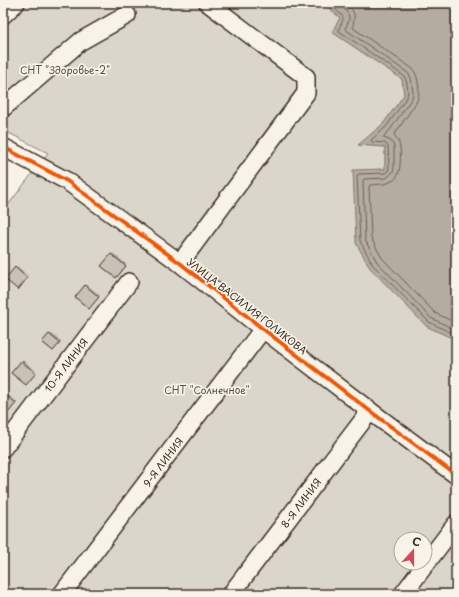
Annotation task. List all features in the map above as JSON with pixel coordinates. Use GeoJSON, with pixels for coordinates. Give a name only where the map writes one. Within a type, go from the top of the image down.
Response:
{"type":"FeatureCollection","features":[{"type":"Feature","properties":{"kind":"street"},"geometry":{"type":"LineString","coordinates":[[3,15],[16,3]]}},
{"type":"Feature","properties":{"kind":"street"},"geometry":{"type":"LineString","coordinates":[[180,263],[306,93],[306,77],[208,3]]}},
{"type":"Feature","properties":{"kind":"street"},"geometry":{"type":"LineString","coordinates":[[3,108],[81,41],[127,15]]}},
{"type":"Feature","properties":{"kind":"street","name":"УЛИЦА ВАСИЛИЯ ГОЛИКОВА"},"geometry":{"type":"LineString","coordinates":[[3,147],[67,181],[180,263],[263,329],[456,475]]}},
{"type":"Feature","properties":{"kind":"street","name":"10-Я ЛИНИЯ"},"geometry":{"type":"LineString","coordinates":[[3,448],[129,282]]}},
{"type":"Feature","properties":{"kind":"street","name":"9-Я ЛИНИЯ"},"geometry":{"type":"LineString","coordinates":[[62,594],[263,329]]}},
{"type":"Feature","properties":{"kind":"street","name":"8-Я ЛИНИЯ"},"geometry":{"type":"LineString","coordinates":[[231,594],[370,411]]}},
{"type":"Feature","properties":{"kind":"street"},"geometry":{"type":"LineString","coordinates":[[403,594],[456,524]]}},
{"type":"Feature","properties":{"kind":"green space","name":"СНТ \"Солнечное\""},"geometry":{"type":"Polygon","coordinates":[[[3,3],[324,3],[340,18],[332,32],[402,79],[404,95],[383,124],[359,145],[385,147],[385,169],[353,171],[426,326],[456,340],[456,594],[3,594],[3,209],[5,209],[48,153],[3,130],[3,3]]]}},
{"type":"Feature","properties":{"kind":"water"},"geometry":{"type":"Polygon","coordinates":[[[324,3],[456,3],[456,340],[426,326],[370,268],[356,243],[353,170],[385,169],[385,147],[358,145],[383,124],[404,95],[402,79],[332,32],[340,18],[324,3]]]}},
{"type":"Feature","properties":{"kind":"building"},"geometry":{"type":"Polygon","coordinates":[[[111,254],[126,266],[116,278],[101,266],[111,254]]]}},
{"type":"Feature","properties":{"kind":"building"},"geometry":{"type":"Polygon","coordinates":[[[15,267],[27,278],[18,290],[5,279],[15,267]]]}},
{"type":"Feature","properties":{"kind":"building"},"geometry":{"type":"Polygon","coordinates":[[[85,285],[99,297],[89,309],[75,297],[85,285]]]}},
{"type":"Feature","properties":{"kind":"building"},"geometry":{"type":"Polygon","coordinates":[[[49,334],[60,343],[53,351],[42,342],[49,334]]]}},
{"type":"Feature","properties":{"kind":"building"},"geometry":{"type":"Polygon","coordinates":[[[21,361],[36,373],[26,385],[11,373],[21,361]]]}},
{"type":"Feature","properties":{"kind":"building"},"geometry":{"type":"Polygon","coordinates":[[[3,393],[16,403],[3,419],[3,393]]]}},
{"type":"Feature","properties":{"kind":"cycle path"},"geometry":{"type":"LineString","coordinates":[[3,147],[67,181],[180,263],[263,329],[456,475]]}},
{"type":"Feature","properties":{"kind":"park label","name":"СНТ \"Здоровье-2\""},"geometry":{"type":"Point","coordinates":[65,70]}}]}
